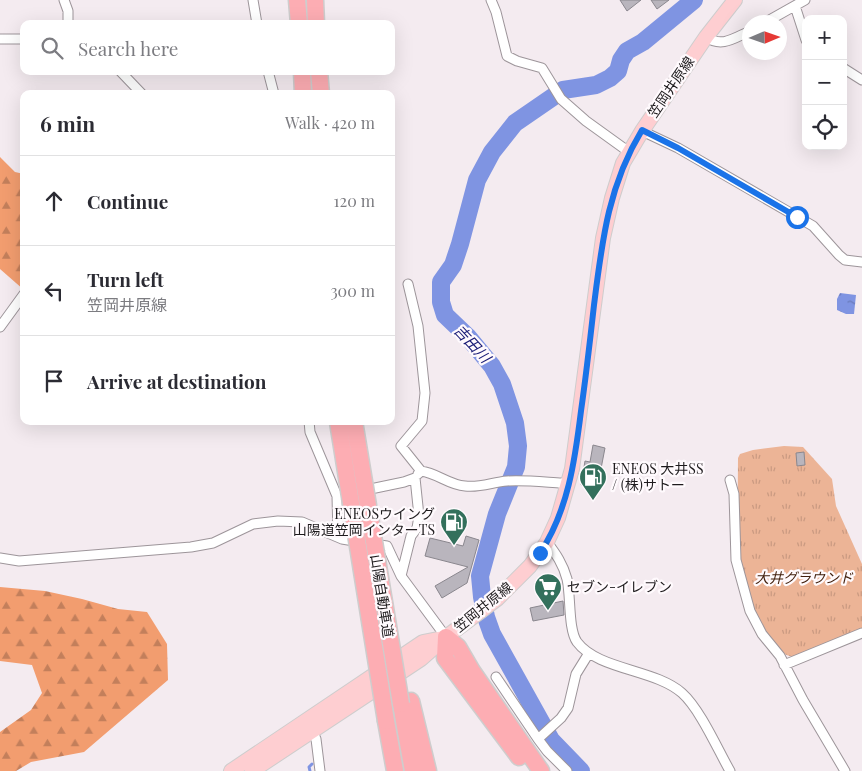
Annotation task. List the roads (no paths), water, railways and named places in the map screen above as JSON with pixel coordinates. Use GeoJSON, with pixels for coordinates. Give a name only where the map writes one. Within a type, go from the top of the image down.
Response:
{"type":"FeatureCollection","features":[{"type":"Feature","properties":{"kind":"highway"},"geometry":{"type":"LineString","coordinates":[[298,0],[299,20]]}},
{"type":"Feature","properties":{"kind":"highway"},"geometry":{"type":"LineString","coordinates":[[315,0],[316,20]]}},
{"type":"Feature","properties":{"kind":"highway"},"geometry":{"type":"LineString","coordinates":[[302,75],[303,90]]}},
{"type":"Feature","properties":{"kind":"highway"},"geometry":{"type":"LineString","coordinates":[[319,75],[321,90]]}},
{"type":"Feature","properties":{"kind":"highway","name":"山陽自動車道"},"geometry":{"type":"LineString","coordinates":[[343,425],[395,771]]}},
{"type":"Feature","properties":{"kind":"highway","name":"山陽自動車道"},"geometry":{"type":"LineString","coordinates":[[344,425],[371,526],[406,702]]}},
{"type":"Feature","properties":{"kind":"highway"},"geometry":{"type":"LineString","coordinates":[[446,637],[445,658],[529,771]]}},
{"type":"Feature","properties":{"kind":"highway"},"geometry":{"type":"LineString","coordinates":[[446,637],[458,647],[541,771]]}},
{"type":"Feature","properties":{"kind":"highway"},"geometry":{"type":"LineString","coordinates":[[406,702],[413,771]]}},
{"type":"Feature","properties":{"kind":"highway"},"geometry":{"type":"LineString","coordinates":[[406,702],[428,771]]}},
{"type":"Feature","properties":{"kind":"main road","name":"笠岡井原線"},"geometry":{"type":"LineString","coordinates":[[252,771],[309,726],[423,642],[446,637],[497,599],[530,566],[547,542],[569,486],[579,427],[604,238],[612,198],[629,152],[642,130],[706,37],[735,0]]}},
{"type":"Feature","properties":{"kind":"main road","name":"笠岡井原線"},"geometry":{"type":"LineString","coordinates":[[231,771],[309,726]]}},
{"type":"Feature","properties":{"kind":"street"},"geometry":{"type":"LineString","coordinates":[[64,0],[68,12],[68,20]]}},
{"type":"Feature","properties":{"kind":"street"},"geometry":{"type":"LineString","coordinates":[[253,0],[257,20]]}},
{"type":"Feature","properties":{"kind":"street"},"geometry":{"type":"LineString","coordinates":[[491,0],[496,12],[507,56],[542,68],[561,99],[586,121],[629,152]]}},
{"type":"Feature","properties":{"kind":"street"},"geometry":{"type":"LineString","coordinates":[[778,15],[805,0]]}},
{"type":"Feature","properties":{"kind":"street"},"geometry":{"type":"LineString","coordinates":[[794,6],[802,29]]}},
{"type":"Feature","properties":{"kind":"street"},"geometry":{"type":"LineString","coordinates":[[706,37],[720,44],[742,34]]}},
{"type":"Feature","properties":{"kind":"street"},"geometry":{"type":"LineString","coordinates":[[0,39],[20,39]]}},
{"type":"Feature","properties":{"kind":"street"},"geometry":{"type":"LineString","coordinates":[[847,71],[862,80]]}},
{"type":"Feature","properties":{"kind":"street"},"geometry":{"type":"LineString","coordinates":[[124,75],[138,90]]}},
{"type":"Feature","properties":{"kind":"street"},"geometry":{"type":"LineString","coordinates":[[269,75],[273,90]]}},
{"type":"Feature","properties":{"kind":"street"},"geometry":{"type":"LineString","coordinates":[[642,130],[678,148],[813,226],[845,260],[862,262]]}},
{"type":"Feature","properties":{"kind":"street"},"geometry":{"type":"LineString","coordinates":[[401,576],[410,536],[417,528],[419,516],[418,474],[401,446],[422,421],[425,393],[418,326],[408,284]]}},
{"type":"Feature","properties":{"kind":"street"},"geometry":{"type":"LineString","coordinates":[[0,327],[20,300]]}},
{"type":"Feature","properties":{"kind":"street"},"geometry":{"type":"LineString","coordinates":[[309,425],[310,432],[337,496],[338,537]]}},
{"type":"Feature","properties":{"kind":"street"},"geometry":{"type":"LineString","coordinates":[[337,496],[404,482],[418,474],[436,474],[455,485],[465,486],[481,486],[506,481],[517,481],[562,483],[569,486]]}},
{"type":"Feature","properties":{"kind":"street"},"geometry":{"type":"LineString","coordinates":[[730,480],[734,494],[736,560],[750,611],[762,634],[780,656],[845,771]]}},
{"type":"Feature","properties":{"kind":"street"},"geometry":{"type":"LineString","coordinates":[[0,558],[26,561],[191,547],[213,543],[253,524],[278,521],[302,522],[338,537],[387,546],[401,576],[446,637]]}},
{"type":"Feature","properties":{"kind":"street"},"geometry":{"type":"LineString","coordinates":[[547,542],[562,562],[571,603],[571,622],[577,643],[601,659],[671,685],[683,694],[694,707],[730,771]]}},
{"type":"Feature","properties":{"kind":"street"},"geometry":{"type":"LineString","coordinates":[[784,665],[862,633]]}},
{"type":"Feature","properties":{"kind":"street"},"geometry":{"type":"LineString","coordinates":[[539,738],[561,718],[568,708],[576,674],[590,653]]}},
{"type":"Feature","properties":{"kind":"street"},"geometry":{"type":"LineString","coordinates":[[496,677],[547,751],[566,771]]}},
{"type":"Feature","properties":{"kind":"street"},"geometry":{"type":"LineString","coordinates":[[309,726],[316,740],[320,771]]}},
{"type":"Feature","properties":{"kind":"water"},"geometry":{"type":"Polygon","coordinates":[[[840,293],[856,295],[854,314],[846,314],[837,310],[837,299],[840,293]]]}},
{"type":"Feature","properties":{"kind":"waterway","name":"吉田川"},"geometry":{"type":"LineString","coordinates":[[581,771],[551,740],[492,634],[486,617],[480,576],[497,514],[516,467],[518,446],[515,423],[502,384],[492,366],[468,337],[445,315],[441,302],[441,282],[453,265],[477,180],[492,152],[515,123],[563,90],[596,85],[610,78],[618,71],[621,60],[627,51],[643,42],[694,0]]}},
{"type":"Feature","properties":{"kind":"waterway"},"geometry":{"type":"LineString","coordinates":[[310,771],[309,767],[312,764]]}},
{"type":"Feature","properties":{"kind":"place","name":"ENEOS 大井SS / (株)サトー"},"geometry":{"type":"Point","coordinates":[593,501]}},
{"type":"Feature","properties":{"kind":"place","name":"ENEOSウイング 山陽道笠岡インターTS"},"geometry":{"type":"Point","coordinates":[454,546]}},
{"type":"Feature","properties":{"kind":"place","name":"セブン-イレブン"},"geometry":{"type":"Point","coordinates":[548,611]}},
{"type":"Feature","properties":{"kind":"park label","name":"大井グラウンド"},"geometry":{"type":"Point","coordinates":[804,578]}}]}
